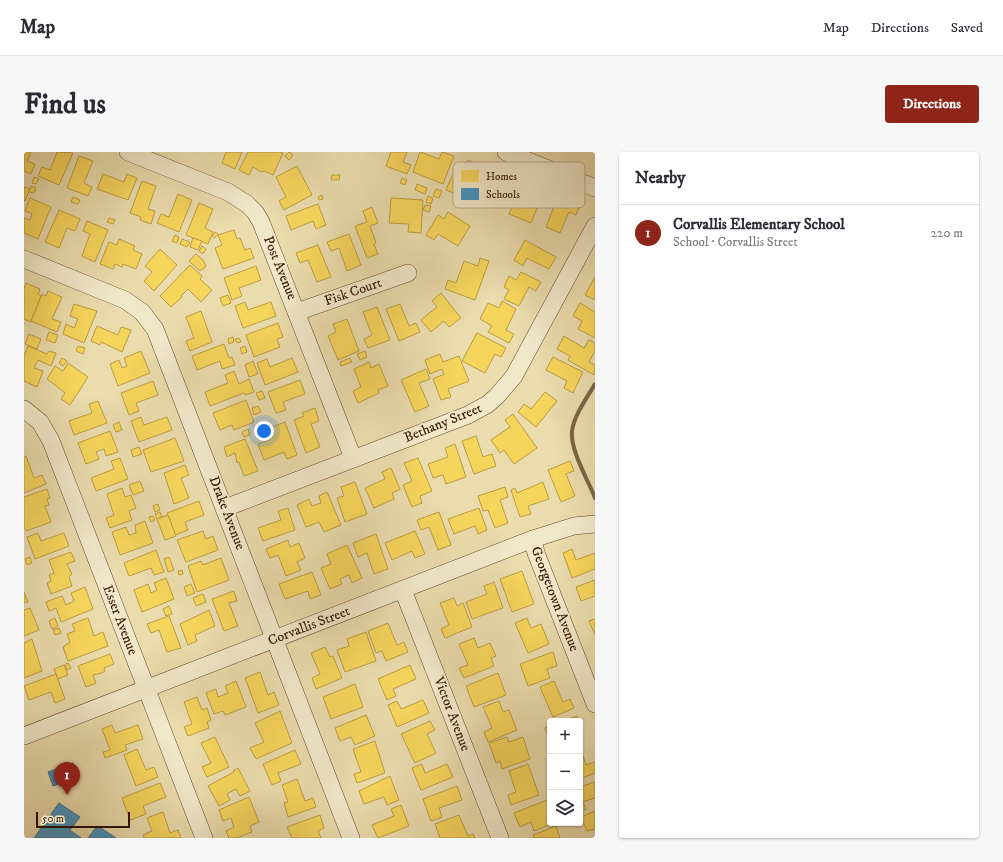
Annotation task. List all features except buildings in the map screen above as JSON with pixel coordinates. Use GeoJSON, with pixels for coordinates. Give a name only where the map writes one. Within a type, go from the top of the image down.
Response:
{"type":"FeatureCollection","features":[{"type":"Feature","properties":{"kind":"street","name":"Post Avenue"},"geometry":{"type":"LineString","coordinates":[[128,152],[228,192],[247,204],[255,212],[261,222],[297,312],[353,458]]}},
{"type":"Feature","properties":{"kind":"street"},"geometry":{"type":"LineString","coordinates":[[506,152],[531,162]]}},
{"type":"Feature","properties":{"kind":"street"},"geometry":{"type":"LineString","coordinates":[[585,184],[595,188]]}},
{"type":"Feature","properties":{"kind":"street","name":"Bethany Street"},"geometry":{"type":"LineString","coordinates":[[225,508],[468,415],[488,404],[514,376],[523,362],[595,226]]}},
{"type":"Feature","properties":{"kind":"street","name":"Drake Avenue"},"geometry":{"type":"LineString","coordinates":[[24,259],[114,295],[135,306],[148,319],[161,342],[351,838]]}},
{"type":"Feature","properties":{"kind":"street","name":"Fisk Court"},"geometry":{"type":"LineString","coordinates":[[297,312],[408,273]]}},
{"type":"Feature","properties":{"kind":"street","name":"Esser Avenue"},"geometry":{"type":"LineString","coordinates":[[24,409],[40,422],[51,441],[204,838]]}},
{"type":"Feature","properties":{"kind":"street","name":"Corvallis Street"},"geometry":{"type":"LineString","coordinates":[[24,736],[533,539],[574,526],[595,524]]}},
{"type":"Feature","properties":{"kind":"street","name":"Georgetown Avenue"},"geometry":{"type":"LineString","coordinates":[[533,539],[536,553],[595,704]]}},
{"type":"Feature","properties":{"kind":"street","name":"Victor Avenue"},"geometry":{"type":"LineString","coordinates":[[404,590],[500,838]]}},
{"type":"Feature","properties":{"kind":"waterway"},"geometry":{"type":"LineString","coordinates":[[595,384],[575,419],[572,431],[572,439],[580,465],[595,498]]}},
{"type":"Feature","properties":{"kind":"place","name":"Corvallis Elementary School"},"geometry":{"type":"Point","coordinates":[67,795]}}]}
